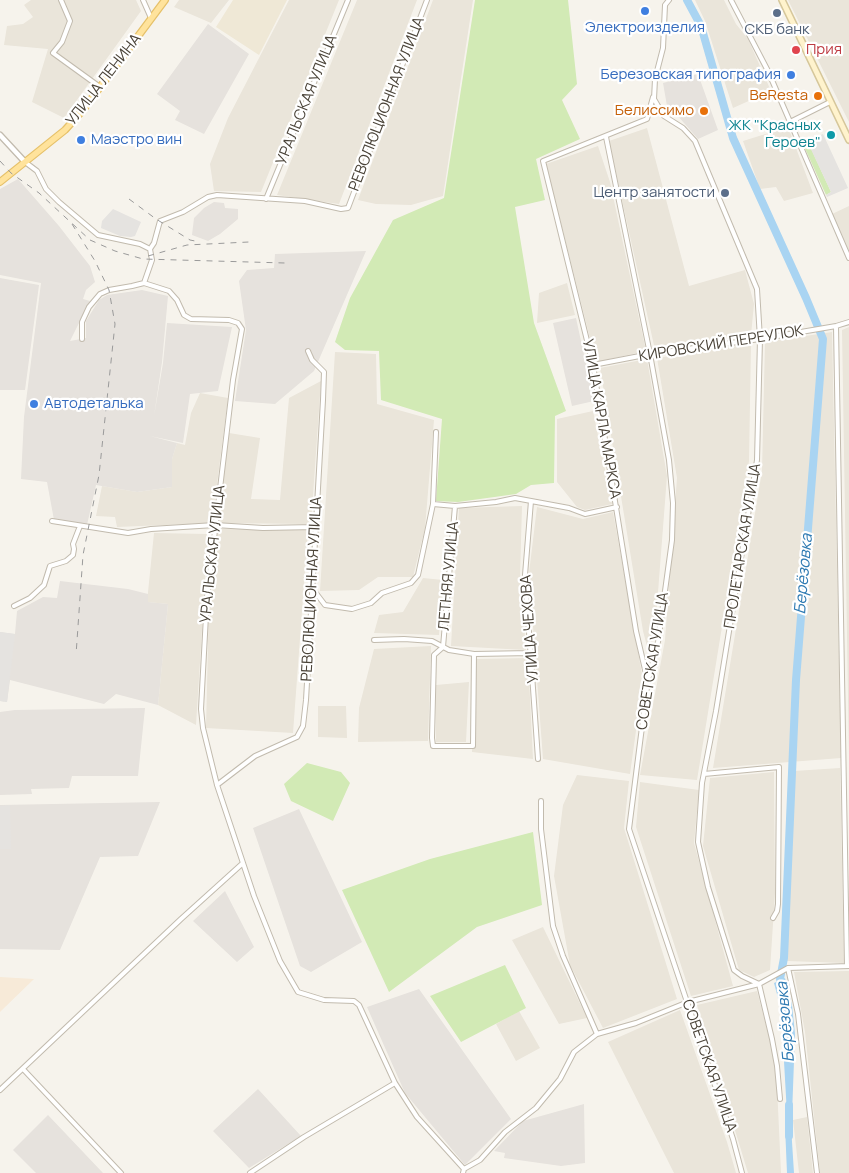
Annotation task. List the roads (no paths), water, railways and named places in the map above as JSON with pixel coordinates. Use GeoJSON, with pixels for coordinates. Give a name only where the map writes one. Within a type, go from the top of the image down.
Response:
{"type":"FeatureCollection","features":[{"type":"Feature","properties":{"kind":"main road","name":"УЛИЦА ЛЕНИНА"},"geometry":{"type":"LineString","coordinates":[[0,182],[65,130],[100,87],[165,0]]}},
{"type":"Feature","properties":{"kind":"main road"},"geometry":{"type":"LineString","coordinates":[[782,0],[849,140]]}},
{"type":"Feature","properties":{"kind":"street"},"geometry":{"type":"LineString","coordinates":[[61,0],[70,21],[62,42],[53,53],[100,87]]}},
{"type":"Feature","properties":{"kind":"street"},"geometry":{"type":"LineString","coordinates":[[143,0],[152,19]]}},
{"type":"Feature","properties":{"kind":"street","name":"УРАЛЬСКАЯ УЛИЦА"},"geometry":{"type":"LineString","coordinates":[[266,199],[348,0]]}},
{"type":"Feature","properties":{"kind":"street","name":"РЕВОЛЮЦИОННАЯ УЛИЦА"},"geometry":{"type":"LineString","coordinates":[[266,199],[305,201],[341,209],[348,208],[427,0]]}},
{"type":"Feature","properties":{"kind":"street","name":"ПРОЛЕТАРСКАЯ УЛИЦА"},"geometry":{"type":"LineString","coordinates":[[669,0],[665,5],[663,48],[654,78],[654,99],[664,116],[683,128],[696,141],[757,289],[760,339],[757,460],[704,774],[698,842],[708,887],[734,970],[759,984]]}},
{"type":"Feature","properties":{"kind":"street"},"geometry":{"type":"LineString","coordinates":[[731,0],[768,71],[849,258]]}},
{"type":"Feature","properties":{"kind":"street"},"geometry":{"type":"LineString","coordinates":[[606,137],[647,120],[654,93]]}},
{"type":"Feature","properties":{"kind":"street"},"geometry":{"type":"LineString","coordinates":[[790,122],[830,102]]}},
{"type":"Feature","properties":{"kind":"street"},"geometry":{"type":"LineString","coordinates":[[0,135],[37,171],[46,189],[98,235],[140,244],[150,249]]}},
{"type":"Feature","properties":{"kind":"street","name":"УЛИЦА КАРЛА МАРКСА"},"geometry":{"type":"LineString","coordinates":[[606,137],[543,161],[593,365],[636,631],[648,680]]}},
{"type":"Feature","properties":{"kind":"street","name":"СОВЕТСКАЯ УЛИЦА"},"geometry":{"type":"LineString","coordinates":[[606,137],[650,354],[669,460],[673,503],[672,540],[658,642],[648,680],[629,828],[733,1139],[742,1173]]}},
{"type":"Feature","properties":{"kind":"street"},"geometry":{"type":"LineString","coordinates":[[82,339],[82,322],[89,307],[100,294],[109,290],[144,283],[152,260],[150,249],[154,243],[160,221],[183,212],[208,197],[216,195],[266,199]]}},
{"type":"Feature","properties":{"kind":"street","name":"УРАЛЬСКАЯ УЛИЦА"},"geometry":{"type":"LineString","coordinates":[[144,283],[169,291],[177,300],[184,315],[190,319],[229,320],[238,323],[242,330],[233,380],[207,598],[201,709],[203,728],[217,785],[254,896],[280,961],[298,992],[324,1000],[354,1001],[359,1005],[395,1083]]}},
{"type":"Feature","properties":{"kind":"street","name":"КИРОВСКИЙ ПЕРЕУЛОК"},"geometry":{"type":"LineString","coordinates":[[593,365],[650,354],[760,339],[849,322]]}},
{"type":"Feature","properties":{"kind":"street"},"geometry":{"type":"LineString","coordinates":[[250,1173],[304,1137],[395,1083],[417,1117],[463,1171],[480,1160],[505,1132],[536,1108],[560,1079],[574,1052],[597,1034],[636,1022],[688,1002],[759,984],[788,968],[848,966],[846,762],[836,326]]}},
{"type":"Feature","properties":{"kind":"street","name":"РЕВОЛЮЦИОННАЯ УЛИЦА"},"geometry":{"type":"LineString","coordinates":[[217,785],[255,756],[297,738],[302,726],[306,700],[324,400],[324,372],[312,360],[308,351]]}},
{"type":"Feature","properties":{"kind":"street"},"geometry":{"type":"LineString","coordinates":[[312,588],[324,605],[352,609],[372,603],[382,593],[411,583],[418,575],[433,504],[436,432]]}},
{"type":"Feature","properties":{"kind":"street"},"geometry":{"type":"LineString","coordinates":[[433,504],[454,506],[515,498],[569,508],[585,514],[616,508]]}},
{"type":"Feature","properties":{"kind":"street","name":"УЛИЦА ЧЕХОВА"},"geometry":{"type":"LineString","coordinates":[[531,501],[525,575],[538,758]]}},
{"type":"Feature","properties":{"kind":"street","name":"ЛЕТНЯЯ УЛИЦА"},"geometry":{"type":"LineString","coordinates":[[444,647],[454,506]]}},
{"type":"Feature","properties":{"kind":"street"},"geometry":{"type":"LineString","coordinates":[[52,521],[128,533],[151,529],[215,525],[262,528],[315,527]]}},
{"type":"Feature","properties":{"kind":"street"},"geometry":{"type":"LineString","coordinates":[[14,606],[30,598],[44,585],[50,566],[66,561],[73,555],[73,544],[80,526]]}},
{"type":"Feature","properties":{"kind":"street"},"geometry":{"type":"LineString","coordinates":[[374,640],[404,639],[432,641],[449,650],[474,654],[532,654]]}},
{"type":"Feature","properties":{"kind":"street"},"geometry":{"type":"LineString","coordinates":[[444,647],[434,655],[432,738],[434,746],[473,746],[474,654]]}},
{"type":"Feature","properties":{"kind":"street"},"geometry":{"type":"LineString","coordinates":[[704,774],[779,767],[778,911],[773,918]]}},
{"type":"Feature","properties":{"kind":"street"},"geometry":{"type":"LineString","coordinates":[[542,801],[541,828],[553,926],[563,956],[597,1034]]}},
{"type":"Feature","properties":{"kind":"street"},"geometry":{"type":"LineString","coordinates":[[0,1090],[243,863]]}},
{"type":"Feature","properties":{"kind":"street"},"geometry":{"type":"LineString","coordinates":[[788,968],[798,1014],[817,1173]]}},
{"type":"Feature","properties":{"kind":"street"},"geometry":{"type":"LineString","coordinates":[[759,984],[774,1048],[780,1099]]}},
{"type":"Feature","properties":{"kind":"street"},"geometry":{"type":"LineString","coordinates":[[23,1069],[122,1173]]}},
{"type":"Feature","properties":{"kind":"water"},"geometry":{"type":"Polygon","coordinates":[[[785,978],[792,1005],[795,1034],[792,1115],[787,1114],[781,1009],[774,983],[785,978]]]}},
{"type":"Feature","properties":{"kind":"water"},"geometry":{"type":"Polygon","coordinates":[[[785,1126],[791,1126],[794,1173],[787,1173],[785,1126]]]}},
{"type":"Feature","properties":{"kind":"waterway","name":"Берёзовка"},"geometry":{"type":"LineString","coordinates":[[687,0],[701,26],[733,138],[823,339],[796,680],[784,958],[780,979],[783,989]]}},
{"type":"Feature","properties":{"kind":"waterway","name":"Берёзовка"},"geometry":{"type":"LineString","coordinates":[[789,1105],[789,1136]]}},
{"type":"Feature","properties":{"kind":"railway"},"geometry":{"type":"LineString","coordinates":[[0,161],[11,173],[39,193],[90,240],[115,251],[143,259],[285,263]]}},
{"type":"Feature","properties":{"kind":"railway"},"geometry":{"type":"LineString","coordinates":[[129,199],[156,219],[190,240],[200,242]]}},
{"type":"Feature","properties":{"kind":"railway"},"geometry":{"type":"LineString","coordinates":[[72,224],[95,261],[109,290],[115,324],[99,475],[83,555],[76,655]]}},
{"type":"Feature","properties":{"kind":"railway"},"geometry":{"type":"LineString","coordinates":[[148,256],[187,245],[249,242]]}},
{"type":"Feature","properties":{"kind":"place","name":"Электроизделия"},"geometry":{"type":"Point","coordinates":[645,11]}},
{"type":"Feature","properties":{"kind":"place","name":"СКБ банк"},"geometry":{"type":"Point","coordinates":[777,13]}},
{"type":"Feature","properties":{"kind":"place","name":"Прия"},"geometry":{"type":"Point","coordinates":[796,50]}},
{"type":"Feature","properties":{"kind":"place","name":"Березовская типография"},"geometry":{"type":"Point","coordinates":[791,75]}},
{"type":"Feature","properties":{"kind":"place","name":"BeResta"},"geometry":{"type":"Point","coordinates":[818,96]}},
{"type":"Feature","properties":{"kind":"place","name":"Белиссимо"},"geometry":{"type":"Point","coordinates":[704,111]}},
{"type":"Feature","properties":{"kind":"place","name":"ЖК \"Красных Героев\""},"geometry":{"type":"Point","coordinates":[831,135]}},
{"type":"Feature","properties":{"kind":"place","name":"Маэстро вин"},"geometry":{"type":"Point","coordinates":[81,140]}},
{"type":"Feature","properties":{"kind":"place","name":"Центр занятости"},"geometry":{"type":"Point","coordinates":[725,193]}},
{"type":"Feature","properties":{"kind":"place","name":"Автодеталька"},"geometry":{"type":"Point","coordinates":[34,404]}}]}
